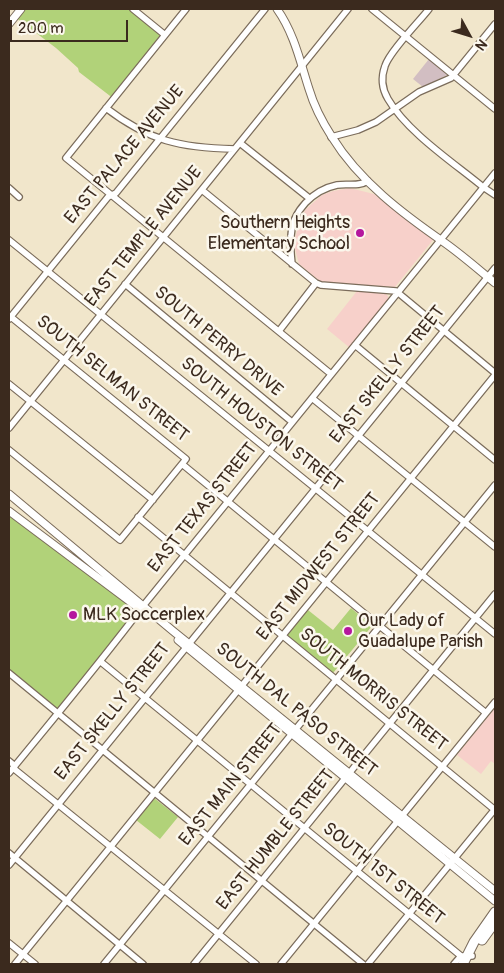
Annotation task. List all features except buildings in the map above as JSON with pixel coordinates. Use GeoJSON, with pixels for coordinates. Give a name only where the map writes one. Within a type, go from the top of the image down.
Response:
{"type":"FeatureCollection","features":[{"type":"Feature","properties":{"kind":"highway"},"geometry":{"type":"LineString","coordinates":[[466,959],[480,931],[495,912]]}},
{"type":"Feature","properties":{"kind":"highway"},"geometry":{"type":"LineString","coordinates":[[466,959],[495,922]]}},
{"type":"Feature","properties":{"kind":"main road"},"geometry":{"type":"LineString","coordinates":[[9,24],[21,9]]}},
{"type":"Feature","properties":{"kind":"main road"},"geometry":{"type":"LineString","coordinates":[[277,9],[291,34],[314,101],[331,136],[351,164],[391,202],[495,283]]}},
{"type":"Feature","properties":{"kind":"main road","name":"SOUTH DAL PASO STREET"},"geometry":{"type":"LineString","coordinates":[[9,494],[142,608],[453,862],[495,901]]}},
{"type":"Feature","properties":{"kind":"main road","name":"SOUTH DAL PASO STREET"},"geometry":{"type":"LineString","coordinates":[[9,511],[142,608]]}},
{"type":"Feature","properties":{"kind":"main road","name":"SOUTH DAL PASO STREET"},"geometry":{"type":"LineString","coordinates":[[453,862],[495,891]]}},
{"type":"Feature","properties":{"kind":"street"},"geometry":{"type":"LineString","coordinates":[[133,9],[166,35]]}},
{"type":"Feature","properties":{"kind":"street"},"geometry":{"type":"LineString","coordinates":[[186,9],[66,158],[332,374]]}},
{"type":"Feature","properties":{"kind":"street","name":"EAST PALACE AVENUE"},"geometry":{"type":"LineString","coordinates":[[10,318],[108,197],[116,193],[265,9]]}},
{"type":"Feature","properties":{"kind":"street","name":"EAST TEMPLE AVENUE"},"geometry":{"type":"LineString","coordinates":[[9,428],[348,9]]}},
{"type":"Feature","properties":{"kind":"street"},"geometry":{"type":"LineString","coordinates":[[372,9],[495,109]]}},
{"type":"Feature","properties":{"kind":"street"},"geometry":{"type":"LineString","coordinates":[[429,9],[389,58],[382,76],[385,94],[395,110],[413,129],[495,195]]}},
{"type":"Feature","properties":{"kind":"street"},"geometry":{"type":"LineString","coordinates":[[331,136],[365,128],[395,110],[419,92],[454,75],[495,24]]}},
{"type":"Feature","properties":{"kind":"street"},"geometry":{"type":"LineString","coordinates":[[106,108],[134,127],[160,139],[198,148],[234,149]]}},
{"type":"Feature","properties":{"kind":"street"},"geometry":{"type":"LineString","coordinates":[[240,143],[309,198]]}},
{"type":"Feature","properties":{"kind":"street","name":"EAST TEXAS STREET"},"geometry":{"type":"LineString","coordinates":[[12,769],[59,714],[184,555],[495,172]]}},
{"type":"Feature","properties":{"kind":"street"},"geometry":{"type":"LineString","coordinates":[[292,264],[290,235],[298,212],[309,198],[331,186],[362,184],[368,181]]}},
{"type":"Feature","properties":{"kind":"street"},"geometry":{"type":"LineString","coordinates":[[9,188],[20,197]]}},
{"type":"Feature","properties":{"kind":"street"},"geometry":{"type":"LineString","coordinates":[[202,190],[316,283],[321,285],[394,290],[398,292],[495,374]]}},
{"type":"Feature","properties":{"kind":"street","name":"SOUTH HOUSTON STREET"},"geometry":{"type":"LineString","coordinates":[[9,240],[495,634]]}},
{"type":"Feature","properties":{"kind":"street","name":"EAST SKELLY STREET"},"geometry":{"type":"LineString","coordinates":[[9,865],[495,268]]}},
{"type":"Feature","properties":{"kind":"street"},"geometry":{"type":"LineString","coordinates":[[279,331],[316,283]]}},
{"type":"Feature","properties":{"kind":"street","name":"SOUTH PERRY DRIVE"},"geometry":{"type":"LineString","coordinates":[[125,284],[292,422]]}},
{"type":"Feature","properties":{"kind":"street","name":"SOUTH SELMAN STREET"},"geometry":{"type":"LineString","coordinates":[[10,318],[186,459],[182,464],[486,713]]}},
{"type":"Feature","properties":{"kind":"street"},"geometry":{"type":"LineString","coordinates":[[355,345],[495,460]]}},
{"type":"Feature","properties":{"kind":"street","name":"EAST MIDWEST STREET"},"geometry":{"type":"LineString","coordinates":[[15,964],[495,374]]}},
{"type":"Feature","properties":{"kind":"street"},"geometry":{"type":"LineString","coordinates":[[9,384],[152,500]]}},
{"type":"Feature","properties":{"kind":"street"},"geometry":{"type":"LineString","coordinates":[[312,398],[495,547]]}},
{"type":"Feature","properties":{"kind":"street"},"geometry":{"type":"LineString","coordinates":[[9,450],[120,540],[182,464]]}},
{"type":"Feature","properties":{"kind":"street","name":"EAST MAIN STREET"},"geometry":{"type":"LineString","coordinates":[[104,964],[495,485]]}},
{"type":"Feature","properties":{"kind":"street","name":"SOUTH MORRIS STREET"},"geometry":{"type":"LineString","coordinates":[[138,518],[495,809]]}},
{"type":"Feature","properties":{"kind":"street","name":"EAST HUMBLE STREET"},"geometry":{"type":"LineString","coordinates":[[194,964],[495,594]]}},
{"type":"Feature","properties":{"kind":"street","name":"SOUTH 1ST STREET"},"geometry":{"type":"LineString","coordinates":[[100,662],[466,959]]}},
{"type":"Feature","properties":{"kind":"street"},"geometry":{"type":"LineString","coordinates":[[9,673],[363,964]]}},
{"type":"Feature","properties":{"kind":"street"},"geometry":{"type":"LineString","coordinates":[[281,964],[495,702]]}},
{"type":"Feature","properties":{"kind":"street"},"geometry":{"type":"LineString","coordinates":[[9,761],[12,769],[256,964]]}},
{"type":"Feature","properties":{"kind":"street"},"geometry":{"type":"LineString","coordinates":[[368,964],[495,809]]}},
{"type":"Feature","properties":{"kind":"street"},"geometry":{"type":"LineString","coordinates":[[9,853],[143,964]]}},
{"type":"Feature","properties":{"kind":"street"},"geometry":{"type":"LineString","coordinates":[[9,943],[35,964]]}},
{"type":"Feature","properties":{"kind":"street"},"geometry":{"type":"LineString","coordinates":[[454,964],[466,959]]}},
{"type":"Feature","properties":{"kind":"shaded area"},"geometry":{"type":"Polygon","coordinates":[[[429,59],[447,75],[423,87],[413,79],[429,59]]]}},
{"type":"Feature","properties":{"kind":"shaded area","name":"Southern Heights Elementary School"},"geometry":{"type":"Polygon","coordinates":[[[350,188],[374,194],[433,240],[395,287],[321,282],[299,264],[295,249],[295,238],[301,217],[306,209],[322,195],[350,188]]]}},
{"type":"Feature","properties":{"kind":"shaded area"},"geometry":{"type":"Polygon","coordinates":[[[357,291],[385,293],[389,299],[350,348],[327,329],[357,291]]]}},
{"type":"Feature","properties":{"kind":"shaded area"},"geometry":{"type":"Polygon","coordinates":[[[495,708],[495,764],[491,761],[481,774],[457,755],[495,708]]]}},
{"type":"Feature","properties":{"kind":"green space"},"geometry":{"type":"Polygon","coordinates":[[[21,9],[133,9],[165,35],[114,99],[79,72],[78,68],[56,48],[15,17],[21,9]]]}},
{"type":"Feature","properties":{"kind":"green space","name":"MLK Soccerplex"},"geometry":{"type":"Polygon","coordinates":[[[9,511],[140,609],[59,714],[9,673],[9,511]]]}},
{"type":"Feature","properties":{"kind":"green space"},"geometry":{"type":"Polygon","coordinates":[[[351,608],[372,626],[333,673],[287,635],[308,610],[333,630],[351,608]]]}},
{"type":"Feature","properties":{"kind":"green space"},"geometry":{"type":"Polygon","coordinates":[[[154,798],[178,817],[160,839],[136,820],[154,798]]]}},
{"type":"Feature","properties":{"kind":"place","name":"Southern Heights Elementary School"},"geometry":{"type":"Point","coordinates":[360,233]}},
{"type":"Feature","properties":{"kind":"place","name":"MLK Soccerplex"},"geometry":{"type":"Point","coordinates":[73,615]}},
{"type":"Feature","properties":{"kind":"place","name":"Our Lady of Guadalupe Parish"},"geometry":{"type":"Point","coordinates":[348,631]}}]}
